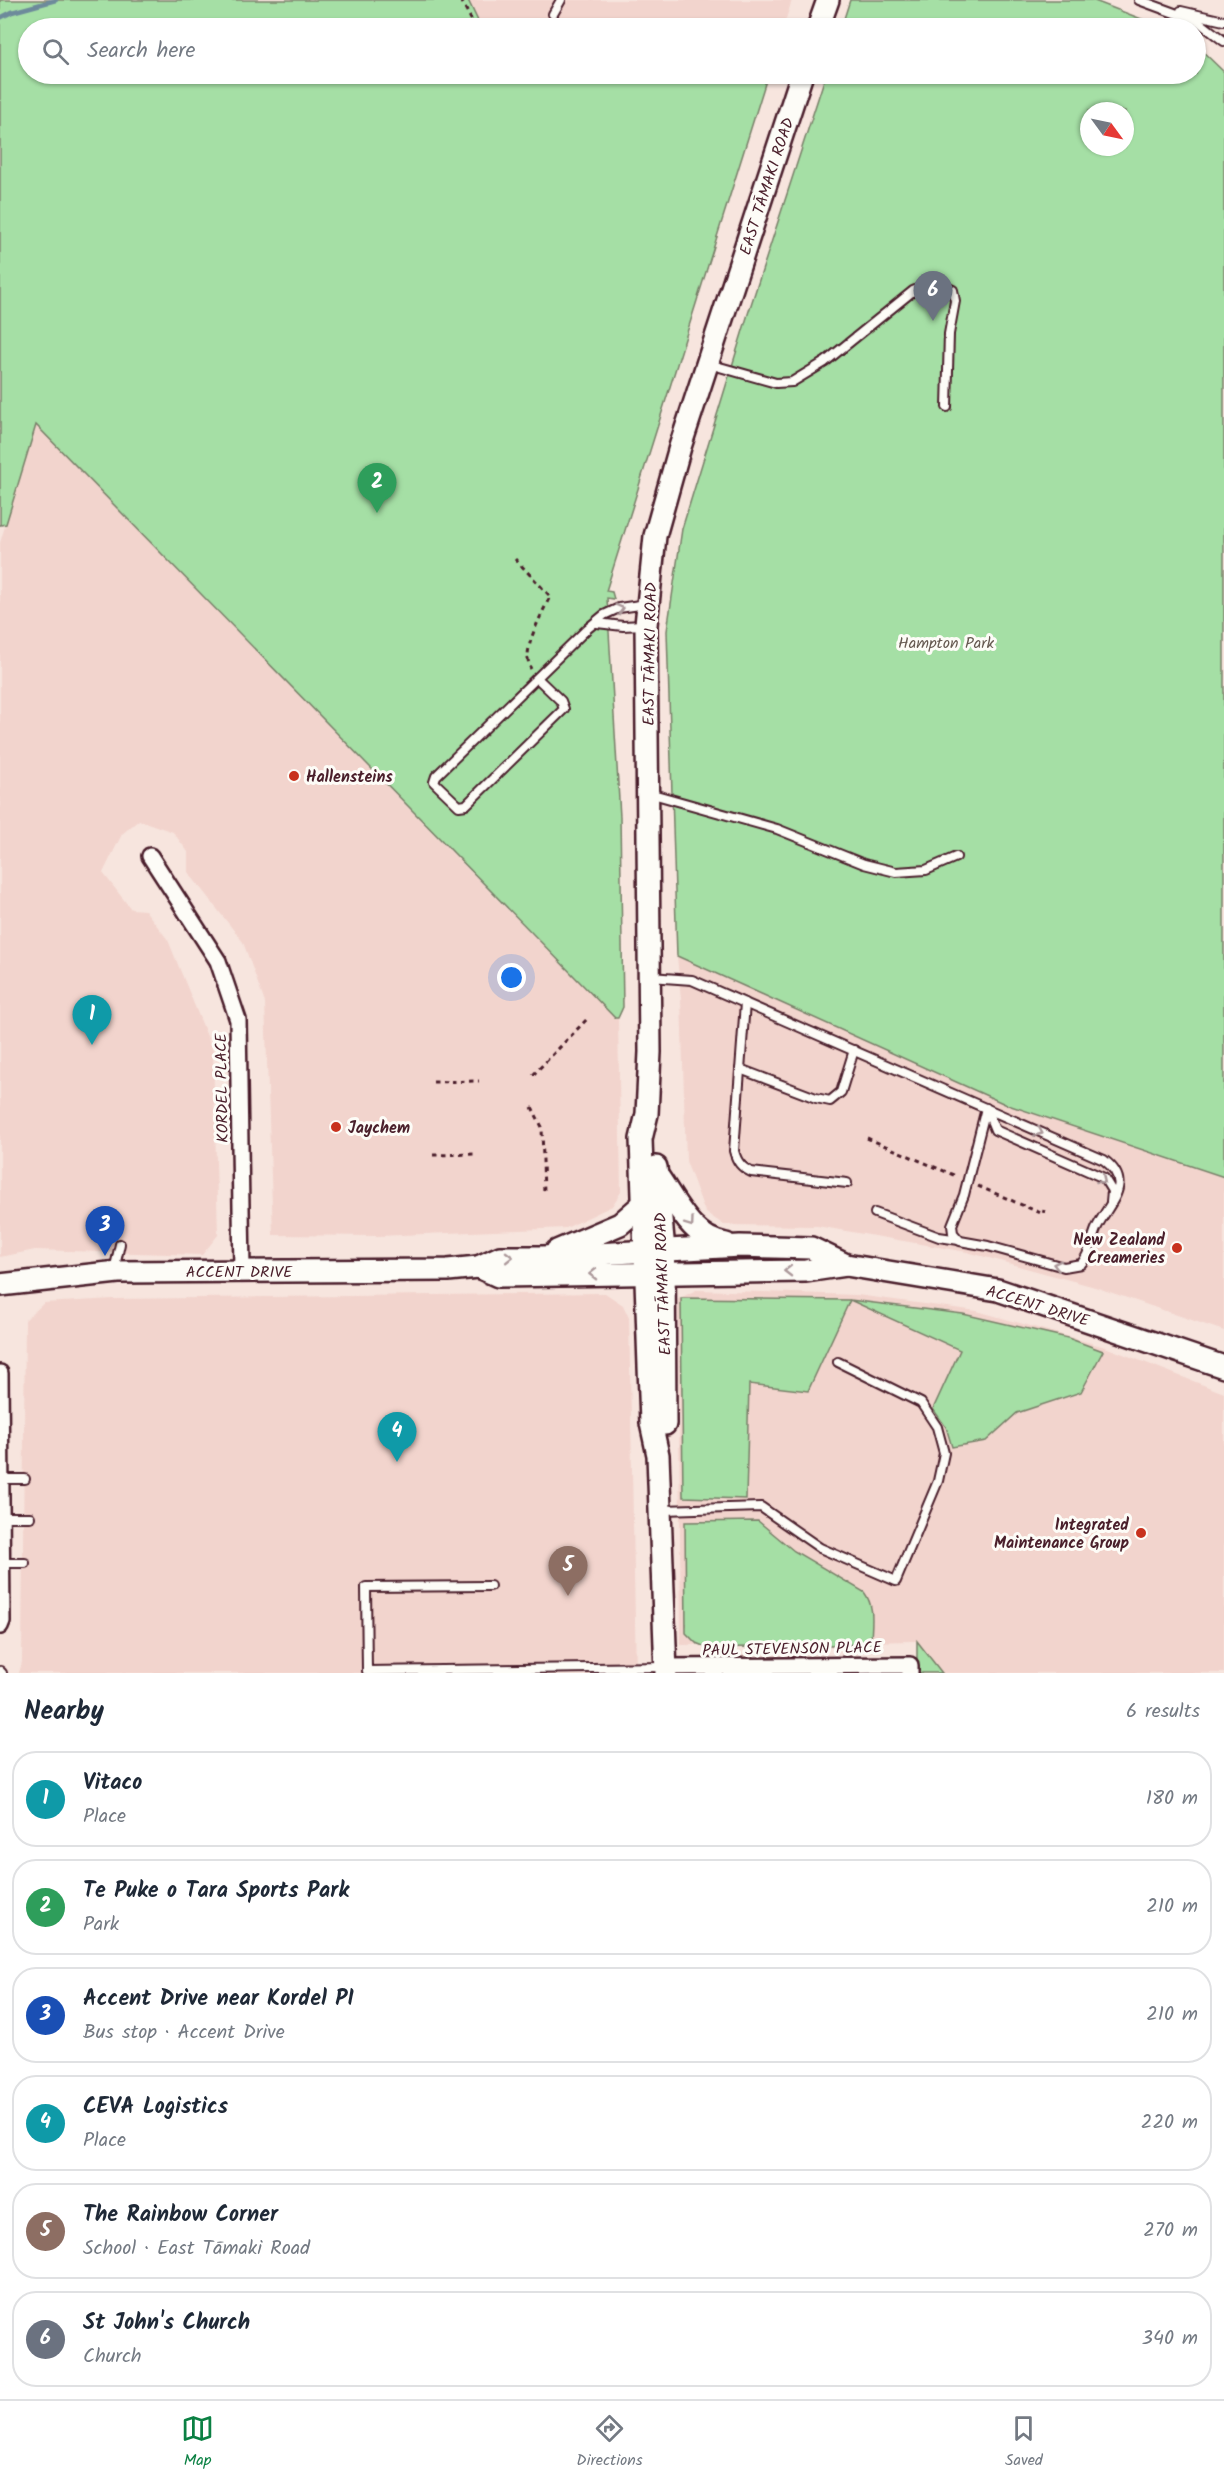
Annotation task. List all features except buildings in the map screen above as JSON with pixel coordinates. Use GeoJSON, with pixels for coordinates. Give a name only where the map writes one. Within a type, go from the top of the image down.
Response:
{"type":"FeatureCollection","features":[{"type":"Feature","properties":{"kind":"main road"},"geometry":{"type":"LineString","coordinates":[[822,18],[828,0]]}},
{"type":"Feature","properties":{"kind":"main road","name":"EAST TĀMAKI ROAD"},"geometry":{"type":"LineString","coordinates":[[655,1251],[644,1203],[641,1139],[647,1114],[650,1052],[647,615],[655,536],[680,447],[799,84]]}},
{"type":"Feature","properties":{"kind":"main road","name":"EAST TĀMAKI ROAD"},"geometry":{"type":"LineString","coordinates":[[647,1114],[655,1140],[657,1175],[655,1251],[665,1422],[658,1455],[666,1670]]}},
{"type":"Feature","properties":{"kind":"main road"},"geometry":{"type":"LineString","coordinates":[[657,1175],[696,1231],[720,1243],[740,1246]]}},
{"type":"Feature","properties":{"kind":"main road"},"geometry":{"type":"LineString","coordinates":[[543,1257],[620,1224],[644,1203]]}},
{"type":"Feature","properties":{"kind":"main road","name":"ACCENT DRIVE"},"geometry":{"type":"LineString","coordinates":[[0,1285],[114,1272],[448,1270],[478,1267],[500,1257],[543,1257],[740,1246],[811,1248],[846,1265],[998,1290],[1224,1367]]}},
{"type":"Feature","properties":{"kind":"main road","name":"ACCENT DRIVE"},"geometry":{"type":"LineString","coordinates":[[478,1267],[498,1276],[806,1271],[846,1265]]}},
{"type":"Feature","properties":{"kind":"street","name":"KORDEL PLACE"},"geometry":{"type":"LineString","coordinates":[[150,856],[218,961],[238,1020],[242,1271]]}},
{"type":"Feature","properties":{"kind":"street"},"geometry":{"type":"LineString","coordinates":[[0,1373],[3,1516],[0,1626]]}},
{"type":"Feature","properties":{"kind":"street","name":"PAUL STEVENSON PLACE"},"geometry":{"type":"LineString","coordinates":[[666,1670],[910,1665],[910,1673]]}},
{"type":"Feature","properties":{"kind":"lane"},"geometry":{"type":"LineString","coordinates":[[552,14],[561,0]]}},
{"type":"Feature","properties":{"kind":"lane"},"geometry":{"type":"LineString","coordinates":[[1139,0],[1188,18]]}},
{"type":"Feature","properties":{"kind":"lane"},"geometry":{"type":"LineString","coordinates":[[1151,4],[1224,21]]}},
{"type":"Feature","properties":{"kind":"lane"},"geometry":{"type":"LineString","coordinates":[[1206,27],[1224,40]]}},
{"type":"Feature","properties":{"kind":"lane"},"geometry":{"type":"LineString","coordinates":[[709,364],[776,383],[792,382],[825,362],[913,291],[934,282],[953,290],[955,301],[949,334],[947,407]]}},
{"type":"Feature","properties":{"kind":"lane"},"geometry":{"type":"LineString","coordinates":[[537,678],[561,701],[564,709],[466,805],[459,806],[434,782],[436,776],[586,628],[619,608],[647,615]]}},
{"type":"Feature","properties":{"kind":"lane"},"geometry":{"type":"LineString","coordinates":[[597,623],[623,626],[647,615]]}},
{"type":"Feature","properties":{"kind":"lane"},"geometry":{"type":"LineString","coordinates":[[648,792],[777,829],[864,864],[888,871],[918,871],[956,857]]}},
{"type":"Feature","properties":{"kind":"lane"},"geometry":{"type":"LineString","coordinates":[[650,977],[692,980],[854,1050],[1110,1164],[1119,1182],[1117,1195],[1102,1216],[1087,1257],[1076,1266],[1064,1267],[988,1246],[939,1237],[875,1213]]}},
{"type":"Feature","properties":{"kind":"lane"},"geometry":{"type":"LineString","coordinates":[[745,1003],[734,1151],[740,1165],[758,1173],[848,1184]]}},
{"type":"Feature","properties":{"kind":"lane"},"geometry":{"type":"LineString","coordinates":[[740,1069],[816,1098],[830,1101],[841,1092],[854,1050]]}},
{"type":"Feature","properties":{"kind":"lane"},"geometry":{"type":"LineString","coordinates":[[986,1108],[995,1130],[1104,1178],[1112,1191],[1110,1206]]}},
{"type":"Feature","properties":{"kind":"lane"},"geometry":{"type":"LineString","coordinates":[[960,1241],[952,1233],[952,1225],[964,1195],[986,1108]]}},
{"type":"Feature","properties":{"kind":"lane"},"geometry":{"type":"LineString","coordinates":[[114,1272],[120,1244]]}},
{"type":"Feature","properties":{"kind":"lane"},"geometry":{"type":"LineString","coordinates":[[660,1510],[761,1507],[820,1548],[896,1581],[938,1481],[944,1453],[937,1427],[921,1403],[838,1362]]}},
{"type":"Feature","properties":{"kind":"lane"},"geometry":{"type":"LineString","coordinates":[[2,1479],[25,1479]]}},
{"type":"Feature","properties":{"kind":"lane"},"geometry":{"type":"LineString","coordinates":[[3,1516],[30,1516]]}},
{"type":"Feature","properties":{"kind":"lane"},"geometry":{"type":"LineString","coordinates":[[2,1563],[25,1563]]}},
{"type":"Feature","properties":{"kind":"lane"},"geometry":{"type":"LineString","coordinates":[[490,1586],[366,1587],[367,1671],[666,1670]]}},
{"type":"Feature","properties":{"kind":"path"},"geometry":{"type":"LineString","coordinates":[[460,0],[470,18]]}},
{"type":"Feature","properties":{"kind":"path"},"geometry":{"type":"LineString","coordinates":[[515,559],[550,596],[526,652],[527,662],[537,678]]}},
{"type":"Feature","properties":{"kind":"path"},"geometry":{"type":"LineString","coordinates":[[533,1075],[588,1018]]}},
{"type":"Feature","properties":{"kind":"path"},"geometry":{"type":"LineString","coordinates":[[433,1082],[479,1081]]}},
{"type":"Feature","properties":{"kind":"path"},"geometry":{"type":"LineString","coordinates":[[532,1107],[542,1127],[544,1193]]}},
{"type":"Feature","properties":{"kind":"path"},"geometry":{"type":"LineString","coordinates":[[867,1138],[879,1143]]}},
{"type":"Feature","properties":{"kind":"path"},"geometry":{"type":"LineString","coordinates":[[433,1155],[478,1154]]}},
{"type":"Feature","properties":{"kind":"shaded area"},"geometry":{"type":"Polygon","coordinates":[[[468,0],[792,0],[786,18],[477,18],[468,0]]]}},
{"type":"Feature","properties":{"kind":"shaded area"},"geometry":{"type":"Polygon","coordinates":[[[35,424],[502,904],[618,1018],[621,1192],[612,1206],[566,1228],[378,1236],[273,1235],[265,1003],[243,942],[188,872],[188,852],[173,832],[139,820],[122,834],[103,873],[131,909],[145,910],[168,940],[213,1051],[218,1235],[202,1255],[35,1250],[0,1257],[0,543],[35,424]]]}},
{"type":"Feature","properties":{"kind":"shaded area"},"geometry":{"type":"Polygon","coordinates":[[[677,956],[1005,1104],[1224,1177],[1224,1331],[1095,1287],[967,1252],[817,1226],[724,1225],[705,1212],[686,1161],[681,999],[677,956]]]}},
{"type":"Feature","properties":{"kind":"shaded area"},"geometry":{"type":"Polygon","coordinates":[[[696,1290],[857,1295],[977,1311],[1105,1347],[1224,1393],[1224,1673],[942,1673],[917,1641],[681,1645],[678,1299],[696,1290]]]}},
{"type":"Feature","properties":{"kind":"shaded area"},"geometry":{"type":"Polygon","coordinates":[[[605,1293],[623,1305],[629,1318],[636,1673],[19,1673],[22,1662],[25,1320],[44,1303],[113,1299],[605,1293]]]}},
{"type":"Feature","properties":{"kind":"green space"},"geometry":{"type":"Polygon","coordinates":[[[0,0],[468,0],[477,18],[18,18],[18,84],[765,84],[606,591],[612,592],[614,599],[607,598],[620,817],[623,1007],[618,1018],[615,1018],[36,425],[6,524],[0,525],[0,0]]]}},
{"type":"Feature","properties":{"kind":"green space"},"geometry":{"type":"Polygon","coordinates":[[[850,0],[1092,0],[1139,18],[844,18],[850,0]]]}},
{"type":"Feature","properties":{"kind":"green space","name":"Hampton Park"},"geometry":{"type":"Polygon","coordinates":[[[1206,55],[1224,72],[1224,1177],[1005,1104],[677,956],[667,631],[682,529],[748,314],[823,84],[1206,84],[1206,55]]]}},
{"type":"Feature","properties":{"kind":"green space"},"geometry":{"type":"Polygon","coordinates":[[[681,1298],[850,1300],[808,1391],[749,1384],[746,1499],[683,1497],[681,1298]]]}},
{"type":"Feature","properties":{"kind":"green space"},"geometry":{"type":"Polygon","coordinates":[[[850,1300],[963,1314],[1068,1338],[1103,1351],[1081,1392],[1017,1413],[986,1441],[952,1447],[946,1427],[933,1409],[960,1350],[850,1300]]]}},
{"type":"Feature","properties":{"kind":"green space"},"geometry":{"type":"Polygon","coordinates":[[[758,1521],[794,1551],[864,1592],[871,1610],[871,1644],[708,1648],[696,1643],[686,1633],[685,1522],[758,1521]]]}},
{"type":"Feature","properties":{"kind":"green space"},"geometry":{"type":"Polygon","coordinates":[[[917,1641],[942,1673],[917,1673],[917,1641]]]}},
{"type":"Feature","properties":{"kind":"waterway"},"geometry":{"type":"LineString","coordinates":[[0,18],[12,12],[56,0]]}},
{"type":"Feature","properties":{"kind":"place","name":"St John's Church"},"geometry":{"type":"Point","coordinates":[933,321]}},
{"type":"Feature","properties":{"kind":"place","name":"Te Puke o Tara Sports Park"},"geometry":{"type":"Point","coordinates":[377,513]}},
{"type":"Feature","properties":{"kind":"place","name":"Hallensteins"},"geometry":{"type":"Point","coordinates":[294,776]}},
{"type":"Feature","properties":{"kind":"place","name":"Vitaco"},"geometry":{"type":"Point","coordinates":[92,1045]}},
{"type":"Feature","properties":{"kind":"place","name":"Jaychem"},"geometry":{"type":"Point","coordinates":[336,1127]}},
{"type":"Feature","properties":{"kind":"place","name":"New Zealand Creameries"},"geometry":{"type":"Point","coordinates":[1177,1248]}},
{"type":"Feature","properties":{"kind":"place","name":"Accent Drive near Kordel PI"},"geometry":{"type":"Point","coordinates":[105,1256]}},
{"type":"Feature","properties":{"kind":"place","name":"CEVA Logistics"},"geometry":{"type":"Point","coordinates":[397,1462]}},
{"type":"Feature","properties":{"kind":"place","name":"Integrated Maintenance Group"},"geometry":{"type":"Point","coordinates":[1141,1533]}},
{"type":"Feature","properties":{"kind":"place","name":"The Rainbow Corner"},"geometry":{"type":"Point","coordinates":[568,1596]}}]}
